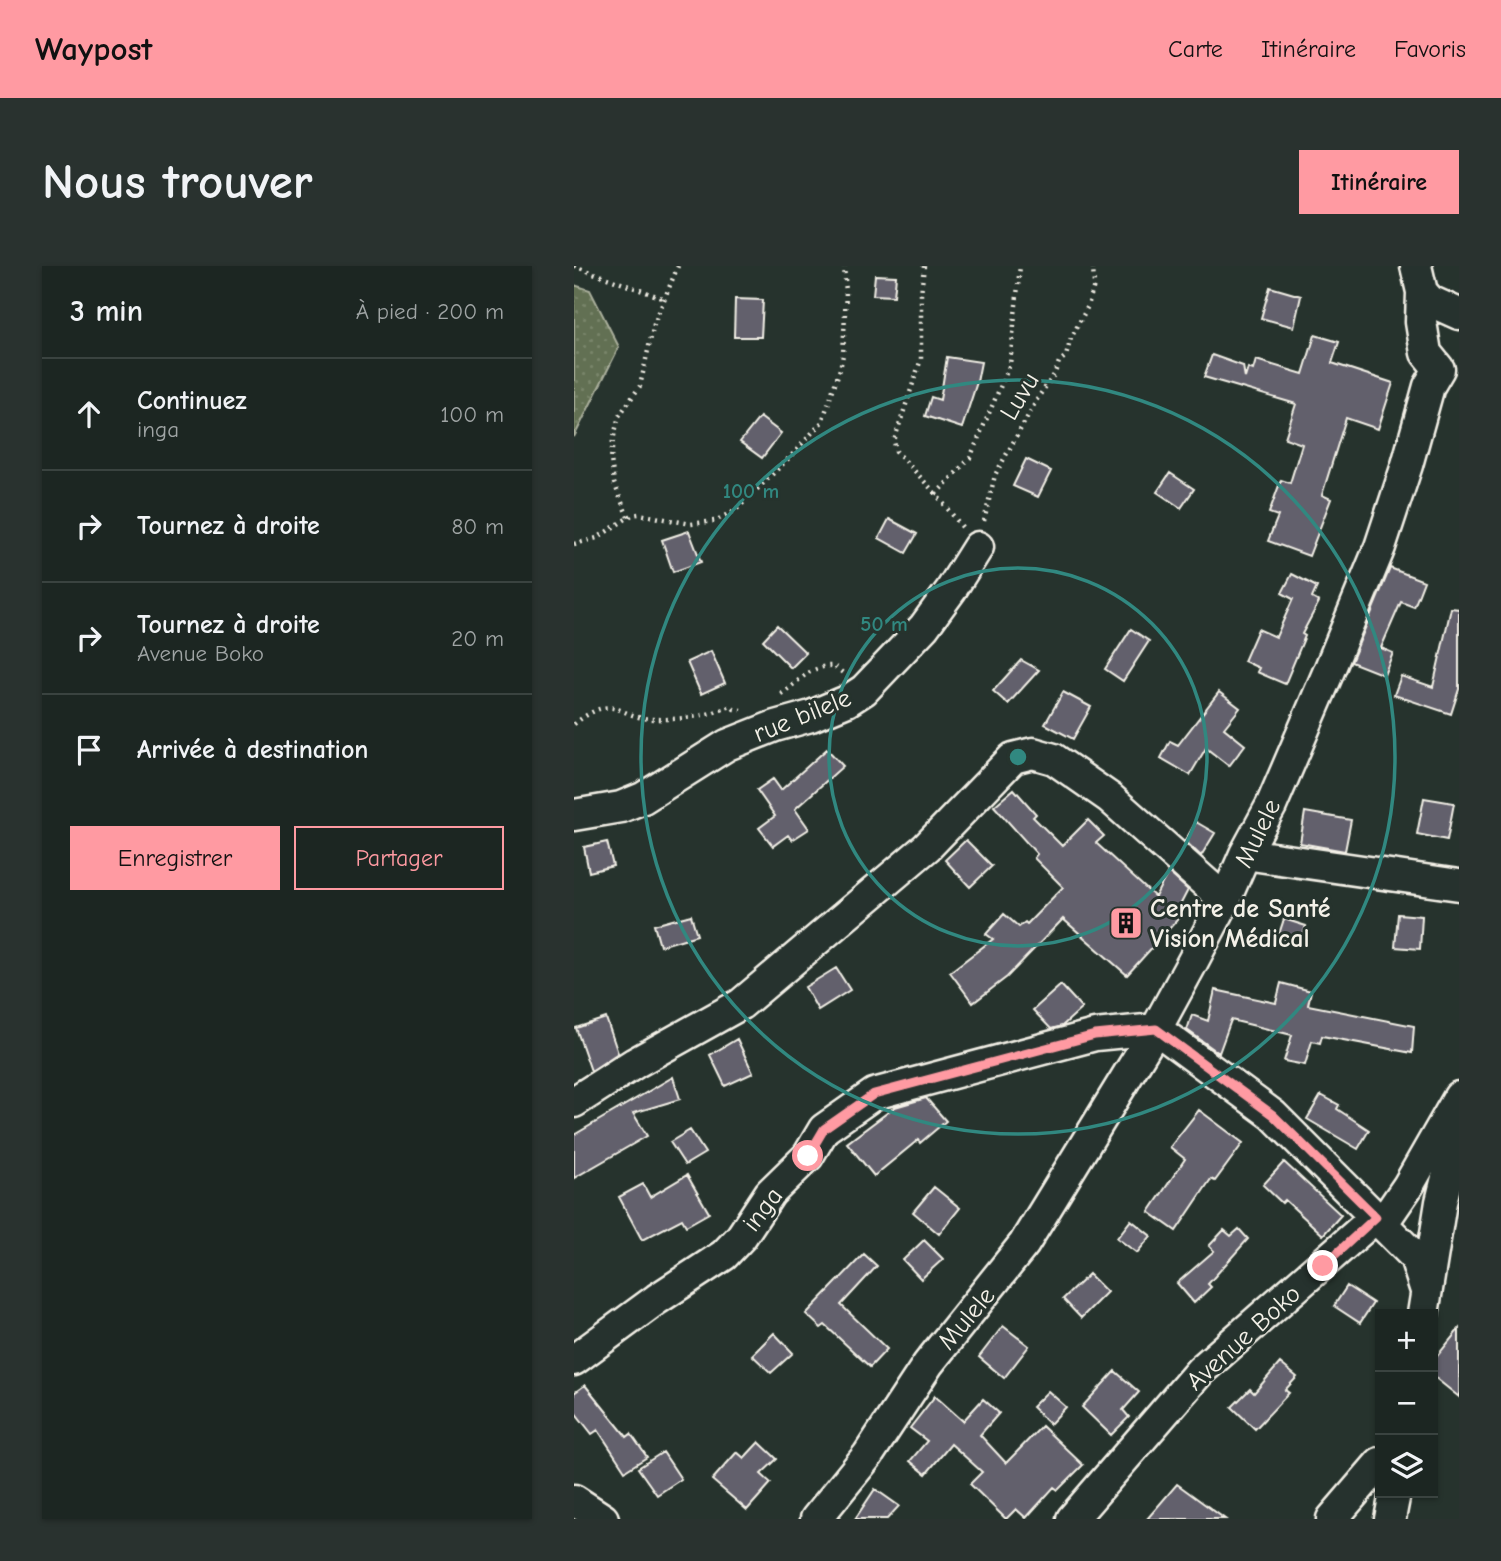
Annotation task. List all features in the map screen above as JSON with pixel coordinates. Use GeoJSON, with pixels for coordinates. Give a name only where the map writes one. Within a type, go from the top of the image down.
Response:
{"type":"FeatureCollection","features":[{"type":"Feature","properties":{"kind":"street"},"geometry":{"type":"LineString","coordinates":[[1419,279],[1430,301],[1459,314]]}},
{"type":"Feature","properties":{"kind":"street","name":"Mulele"},"geometry":{"type":"LineString","coordinates":[[816,1519],[868,1455],[928,1364],[1024,1244],[1156,1029],[1225,900],[1245,853],[1271,806],[1380,547],[1429,386],[1449,368],[1426,353],[1419,279]]}},
{"type":"Feature","properties":{"kind":"street","name":"rue bilele"},"geometry":{"type":"LineString","coordinates":[[574,816],[621,807],[643,798],[727,745],[847,701],[863,690],[924,627],[978,547]]}},
{"type":"Feature","properties":{"kind":"street"},"geometry":{"type":"LineString","coordinates":[[574,1102],[635,1063],[741,1004],[927,847],[1013,758],[1023,754],[1033,753],[1054,759],[1110,798],[1225,900]]}},
{"type":"Feature","properties":{"kind":"street"},"geometry":{"type":"LineString","coordinates":[[1245,853],[1459,885]]}},
{"type":"Feature","properties":{"kind":"street"},"geometry":{"type":"LineString","coordinates":[[1156,1029],[1273,1115],[1376,1217],[1415,1257],[1424,1302]]}},
{"type":"Feature","properties":{"kind":"street","name":"inga"},"geometry":{"type":"LineString","coordinates":[[574,1360],[657,1299],[724,1255],[741,1237],[770,1193],[808,1156],[824,1129],[874,1094],[1095,1035],[1156,1029]]}},
{"type":"Feature","properties":{"kind":"street","name":"Avenue Boko"},"geometry":{"type":"LineString","coordinates":[[1072,1519],[1200,1371],[1376,1217],[1384,1222],[1459,1097]]}},
{"type":"Feature","properties":{"kind":"street"},"geometry":{"type":"LineString","coordinates":[[1424,1302],[1441,1202],[1459,1129]]}},
{"type":"Feature","properties":{"kind":"street"},"geometry":{"type":"LineString","coordinates":[[1332,1519],[1375,1469]]}},
{"type":"Feature","properties":{"kind":"street"},"geometry":{"type":"LineString","coordinates":[[1390,1519],[1394,1498]]}},
{"type":"Feature","properties":{"kind":"street"},"geometry":{"type":"LineString","coordinates":[[574,1500],[603,1519]]}},
{"type":"Feature","properties":{"kind":"path"},"geometry":{"type":"LineString","coordinates":[[574,266],[665,299]]}},
{"type":"Feature","properties":{"kind":"path"},"geometry":{"type":"LineString","coordinates":[[628,517],[614,483],[612,440],[619,416],[640,386],[654,324],[678,266]]}},
{"type":"Feature","properties":{"kind":"path"},"geometry":{"type":"LineString","coordinates":[[574,544],[597,538],[628,517],[639,514],[691,524],[715,522],[736,510],[792,456],[822,422],[841,369],[846,321],[844,266]]}},
{"type":"Feature","properties":{"kind":"path"},"geometry":{"type":"LineString","coordinates":[[924,266],[921,359],[894,441],[896,451],[936,494],[978,547]]}},
{"type":"Feature","properties":{"kind":"path"},"geometry":{"type":"LineString","coordinates":[[936,494],[970,457],[1010,363],[1020,266]]}},
{"type":"Feature","properties":{"kind":"path","name":"Luvu"},"geometry":{"type":"LineString","coordinates":[[978,547],[995,475],[1039,396],[1054,376],[1059,362],[1066,356],[1071,338],[1088,306],[1094,285],[1093,266]]}},
{"type":"Feature","properties":{"kind":"path"},"geometry":{"type":"LineString","coordinates":[[776,697],[807,672],[828,666],[834,666],[863,690]]}},
{"type":"Feature","properties":{"kind":"path"},"geometry":{"type":"LineString","coordinates":[[574,724],[586,715],[606,707],[656,720],[694,717],[731,706],[734,709],[743,709]]}},
{"type":"Feature","properties":{"kind":"green space"},"geometry":{"type":"Polygon","coordinates":[[[574,285],[590,290],[619,347],[574,437],[574,285]]]}},
{"type":"Feature","properties":{"kind":"building"},"geometry":{"type":"Polygon","coordinates":[[[875,275],[896,276],[894,296],[873,295],[875,275]]]}},
{"type":"Feature","properties":{"kind":"building"},"geometry":{"type":"Polygon","coordinates":[[[1270,287],[1301,296],[1294,327],[1261,318],[1270,287]]]}},
{"type":"Feature","properties":{"kind":"building"},"geometry":{"type":"Polygon","coordinates":[[[735,299],[763,300],[761,337],[734,337],[735,299]]]}},
{"type":"Feature","properties":{"kind":"building"},"geometry":{"type":"Polygon","coordinates":[[[1315,335],[1339,342],[1332,363],[1393,383],[1378,429],[1346,418],[1322,495],[1331,499],[1309,556],[1268,541],[1278,516],[1269,513],[1281,480],[1290,483],[1302,444],[1285,438],[1296,404],[1204,377],[1212,355],[1243,366],[1245,378],[1248,368],[1253,370],[1256,360],[1303,374],[1315,335]]]}},
{"type":"Feature","properties":{"kind":"building"},"geometry":{"type":"Polygon","coordinates":[[[947,357],[981,362],[962,428],[925,416],[931,397],[940,400],[947,357]]]}},
{"type":"Feature","properties":{"kind":"building"},"geometry":{"type":"Polygon","coordinates":[[[760,417],[781,433],[762,458],[740,442],[760,417]]]}},
{"type":"Feature","properties":{"kind":"building"},"geometry":{"type":"Polygon","coordinates":[[[1026,459],[1051,471],[1038,497],[1013,486],[1026,459]]]}},
{"type":"Feature","properties":{"kind":"building"},"geometry":{"type":"Polygon","coordinates":[[[1170,473],[1194,489],[1181,508],[1157,492],[1170,473]]]}},
{"type":"Feature","properties":{"kind":"building"},"geometry":{"type":"Polygon","coordinates":[[[889,519],[917,534],[906,553],[879,538],[889,519]]]}},
{"type":"Feature","properties":{"kind":"building"},"geometry":{"type":"Polygon","coordinates":[[[689,531],[701,562],[673,572],[662,540],[689,531]]]}},
{"type":"Feature","properties":{"kind":"building"},"geometry":{"type":"Polygon","coordinates":[[[1390,568],[1424,581],[1414,607],[1401,602],[1381,648],[1393,653],[1384,675],[1351,662],[1390,568]]]}},
{"type":"Feature","properties":{"kind":"building"},"geometry":{"type":"Polygon","coordinates":[[[1292,574],[1317,587],[1312,598],[1319,602],[1302,634],[1305,636],[1285,684],[1257,672],[1259,668],[1244,661],[1258,629],[1276,637],[1293,599],[1282,593],[1292,574]]]}},
{"type":"Feature","properties":{"kind":"building"},"geometry":{"type":"Polygon","coordinates":[[[1451,608],[1459,609],[1459,689],[1451,714],[1394,695],[1401,676],[1433,687],[1451,608]]]}},
{"type":"Feature","properties":{"kind":"building"},"geometry":{"type":"Polygon","coordinates":[[[777,625],[806,653],[791,668],[763,640],[777,625]]]}},
{"type":"Feature","properties":{"kind":"building"},"geometry":{"type":"Polygon","coordinates":[[[1131,629],[1149,641],[1123,681],[1105,669],[1131,629]]]}},
{"type":"Feature","properties":{"kind":"building"},"geometry":{"type":"Polygon","coordinates":[[[711,651],[725,683],[701,694],[687,662],[711,651]]]}},
{"type":"Feature","properties":{"kind":"building"},"geometry":{"type":"Polygon","coordinates":[[[1021,660],[1039,670],[1008,704],[993,691],[1021,660]]]}},
{"type":"Feature","properties":{"kind":"building"},"geometry":{"type":"Polygon","coordinates":[[[1063,692],[1091,707],[1073,739],[1045,724],[1063,692]]]}},
{"type":"Feature","properties":{"kind":"building"},"geometry":{"type":"Polygon","coordinates":[[[1219,692],[1240,708],[1224,728],[1245,745],[1229,766],[1206,748],[1190,775],[1161,758],[1170,741],[1178,745],[1219,692]]]}},
{"type":"Feature","properties":{"kind":"building"},"geometry":{"type":"Polygon","coordinates":[[[827,749],[843,766],[795,809],[809,829],[792,840],[788,835],[773,846],[759,828],[775,816],[757,790],[773,779],[781,790],[827,749]]]}},
{"type":"Feature","properties":{"kind":"building"},"geometry":{"type":"Polygon","coordinates":[[[1014,789],[1036,814],[1033,817],[1062,846],[1088,820],[1104,836],[1096,843],[1155,897],[1168,872],[1188,890],[1175,915],[1179,918],[1127,975],[1063,919],[1007,977],[973,1003],[950,972],[993,939],[986,934],[1004,914],[1019,927],[1025,922],[1027,924],[1063,887],[1034,858],[1037,854],[994,806],[1014,789]]]}},
{"type":"Feature","properties":{"kind":"building"},"geometry":{"type":"Polygon","coordinates":[[[1424,798],[1454,803],[1447,840],[1417,834],[1424,798]]]}},
{"type":"Feature","properties":{"kind":"building"},"geometry":{"type":"Polygon","coordinates":[[[1305,812],[1351,820],[1345,851],[1300,843],[1305,812]]]}},
{"type":"Feature","properties":{"kind":"building"},"geometry":{"type":"Polygon","coordinates":[[[1196,822],[1215,833],[1201,856],[1185,841],[1196,822]]]}},
{"type":"Feature","properties":{"kind":"building"},"geometry":{"type":"Polygon","coordinates":[[[966,840],[992,866],[970,887],[945,860],[966,840]]]}},
{"type":"Feature","properties":{"kind":"building"},"geometry":{"type":"Polygon","coordinates":[[[607,842],[613,866],[589,872],[584,847],[607,842]]]}},
{"type":"Feature","properties":{"kind":"building"},"geometry":{"type":"Polygon","coordinates":[[[1398,914],[1422,916],[1420,949],[1395,947],[1398,914]]]}},
{"type":"Feature","properties":{"kind":"building"},"geometry":{"type":"Polygon","coordinates":[[[691,915],[697,935],[660,946],[654,925],[691,915]]]}},
{"type":"Feature","properties":{"kind":"building"},"geometry":{"type":"Polygon","coordinates":[[[1284,919],[1306,926],[1300,944],[1278,937],[1284,919]]]}},
{"type":"Feature","properties":{"kind":"building"},"geometry":{"type":"Polygon","coordinates":[[[836,968],[850,990],[818,1010],[805,987],[836,968]]]}},
{"type":"Feature","properties":{"kind":"building"},"geometry":{"type":"Polygon","coordinates":[[[1281,983],[1311,991],[1308,1005],[1414,1026],[1412,1053],[1322,1036],[1320,1043],[1312,1041],[1305,1065],[1284,1061],[1292,1035],[1231,1020],[1219,1053],[1187,1030],[1192,1015],[1208,1021],[1215,990],[1276,1003],[1281,983]]]}},
{"type":"Feature","properties":{"kind":"building"},"geometry":{"type":"Polygon","coordinates":[[[1061,985],[1082,1008],[1062,1026],[1051,1029],[1033,1010],[1061,985]]]}},
{"type":"Feature","properties":{"kind":"building"},"geometry":{"type":"Polygon","coordinates":[[[606,1018],[618,1053],[591,1071],[576,1028],[606,1018]]]}},
{"type":"Feature","properties":{"kind":"building"},"geometry":{"type":"Polygon","coordinates":[[[737,1039],[753,1073],[725,1086],[710,1055],[737,1039]]]}},
{"type":"Feature","properties":{"kind":"building"},"geometry":{"type":"Polygon","coordinates":[[[673,1077],[680,1099],[633,1113],[647,1136],[574,1178],[574,1135],[673,1077]]]}},
{"type":"Feature","properties":{"kind":"building"},"geometry":{"type":"Polygon","coordinates":[[[1321,1095],[1339,1105],[1337,1109],[1369,1130],[1358,1149],[1307,1119],[1321,1095]]]}},
{"type":"Feature","properties":{"kind":"building"},"geometry":{"type":"Polygon","coordinates":[[[926,1098],[946,1121],[874,1176],[847,1143],[895,1107],[926,1098]]]}},
{"type":"Feature","properties":{"kind":"building"},"geometry":{"type":"Polygon","coordinates":[[[1199,1110],[1243,1143],[1215,1181],[1211,1179],[1176,1231],[1149,1212],[1185,1159],[1170,1147],[1199,1110]]]}},
{"type":"Feature","properties":{"kind":"building"},"geometry":{"type":"Polygon","coordinates":[[[690,1130],[705,1153],[685,1165],[670,1142],[690,1130]]]}},
{"type":"Feature","properties":{"kind":"building"},"geometry":{"type":"Polygon","coordinates":[[[1284,1162],[1341,1215],[1323,1235],[1285,1200],[1282,1203],[1263,1185],[1284,1162]]]}},
{"type":"Feature","properties":{"kind":"building"},"geometry":{"type":"Polygon","coordinates":[[[687,1175],[709,1213],[686,1226],[682,1219],[642,1240],[619,1197],[643,1184],[650,1197],[687,1175]]]}},
{"type":"Feature","properties":{"kind":"building"},"geometry":{"type":"Polygon","coordinates":[[[934,1187],[960,1208],[939,1234],[913,1212],[934,1187]]]}},
{"type":"Feature","properties":{"kind":"building"},"geometry":{"type":"Polygon","coordinates":[[[1131,1220],[1151,1236],[1137,1253],[1117,1238],[1131,1220]]]}},
{"type":"Feature","properties":{"kind":"building"},"geometry":{"type":"Polygon","coordinates":[[[1239,1229],[1248,1239],[1208,1284],[1211,1287],[1194,1303],[1177,1283],[1214,1251],[1209,1246],[1224,1230],[1231,1236],[1239,1229]]]}},
{"type":"Feature","properties":{"kind":"building"},"geometry":{"type":"Polygon","coordinates":[[[924,1240],[943,1259],[921,1279],[903,1260],[924,1240]]]}},
{"type":"Feature","properties":{"kind":"building"},"geometry":{"type":"Polygon","coordinates":[[[864,1254],[877,1266],[841,1305],[887,1349],[870,1367],[825,1325],[821,1328],[806,1314],[864,1254]]]}},
{"type":"Feature","properties":{"kind":"building"},"geometry":{"type":"Polygon","coordinates":[[[1089,1274],[1107,1292],[1081,1318],[1063,1299],[1089,1274]]]}},
{"type":"Feature","properties":{"kind":"building"},"geometry":{"type":"Polygon","coordinates":[[[1347,1286],[1373,1303],[1360,1323],[1334,1306],[1347,1286]]]}},
{"type":"Feature","properties":{"kind":"building"},"geometry":{"type":"Polygon","coordinates":[[[1003,1326],[1029,1346],[1004,1378],[979,1357],[1003,1326]]]}},
{"type":"Feature","properties":{"kind":"building"},"geometry":{"type":"Polygon","coordinates":[[[1459,1329],[1459,1397],[1438,1380],[1438,1355],[1459,1329]]]}},
{"type":"Feature","properties":{"kind":"building"},"geometry":{"type":"Polygon","coordinates":[[[774,1333],[793,1353],[771,1373],[752,1355],[774,1333]]]}},
{"type":"Feature","properties":{"kind":"building"},"geometry":{"type":"Polygon","coordinates":[[[1280,1363],[1297,1377],[1285,1390],[1289,1393],[1255,1429],[1232,1407],[1250,1389],[1254,1393],[1280,1363]]]}},
{"type":"Feature","properties":{"kind":"building"},"geometry":{"type":"Polygon","coordinates":[[[1115,1371],[1139,1392],[1123,1410],[1129,1417],[1111,1435],[1082,1407],[1115,1371]]]}},
{"type":"Feature","properties":{"kind":"building"},"geometry":{"type":"Polygon","coordinates":[[[585,1385],[627,1437],[631,1434],[647,1457],[625,1471],[598,1430],[592,1434],[574,1411],[574,1393],[585,1385]]]}},
{"type":"Feature","properties":{"kind":"building"},"geometry":{"type":"Polygon","coordinates":[[[1048,1391],[1066,1407],[1050,1424],[1032,1407],[1048,1391]]]}},
{"type":"Feature","properties":{"kind":"building"},"geometry":{"type":"Polygon","coordinates":[[[935,1396],[963,1421],[983,1399],[999,1413],[980,1435],[1006,1463],[1042,1426],[1083,1465],[1058,1490],[1054,1487],[1026,1518],[1016,1509],[1006,1519],[970,1484],[982,1472],[951,1444],[926,1474],[910,1461],[927,1441],[910,1428],[935,1396]]]}},
{"type":"Feature","properties":{"kind":"building"},"geometry":{"type":"Polygon","coordinates":[[[759,1442],[777,1459],[761,1474],[771,1483],[747,1510],[712,1480],[737,1452],[744,1458],[759,1442]]]}},
{"type":"Feature","properties":{"kind":"building"},"geometry":{"type":"Polygon","coordinates":[[[663,1452],[681,1479],[657,1495],[638,1468],[663,1452]]]}},
{"type":"Feature","properties":{"kind":"building"},"geometry":{"type":"Polygon","coordinates":[[[1177,1484],[1225,1519],[1147,1519],[1177,1484]]]}},
{"type":"Feature","properties":{"kind":"building"},"geometry":{"type":"Polygon","coordinates":[[[875,1489],[899,1506],[887,1519],[855,1519],[875,1489]]]}},
{"type":"Feature","properties":{"kind":"place","name":"Centre de Santé Vision Médical"},"geometry":{"type":"Point","coordinates":[1126,923]}},
{"type":"Feature","properties":{"kind":"route"},"geometry":{"type":"LineString","coordinates":[[808,1156],[824,1129],[874,1094],[1095,1035],[1156,1029],[1273,1115],[1376,1217],[1323,1266]]}}]}
